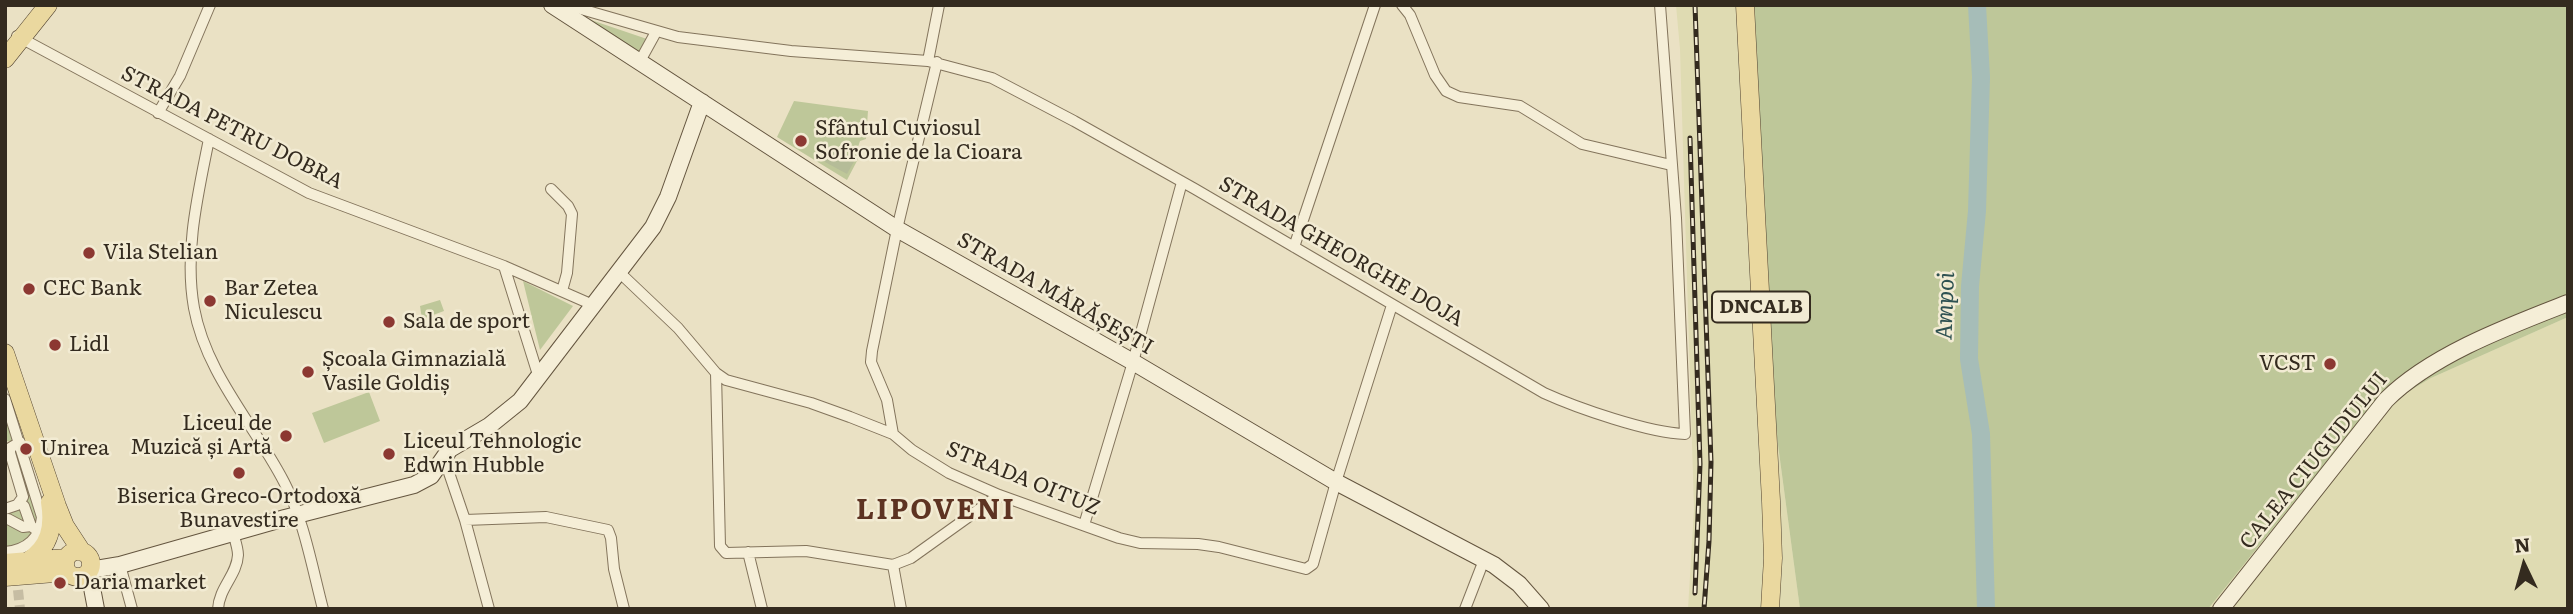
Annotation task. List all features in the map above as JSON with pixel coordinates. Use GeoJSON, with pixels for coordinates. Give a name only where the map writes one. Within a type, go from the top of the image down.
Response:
{"type":"FeatureCollection","features":[{"type":"Feature","properties":{"kind":"main road"},"geometry":{"type":"LineString","coordinates":[[5,59],[13,40],[39,5]]}},
{"type":"Feature","properties":{"kind":"main road"},"geometry":{"type":"LineString","coordinates":[[13,40],[48,5]]}},
{"type":"Feature","properties":{"kind":"main road","name":"DNCALB"},"geometry":{"type":"LineString","coordinates":[[1745,5],[1772,524],[1770,609]]}},
{"type":"Feature","properties":{"kind":"main road"},"geometry":{"type":"LineString","coordinates":[[5,353],[77,565],[14,574]]}},
{"type":"Feature","properties":{"kind":"main road"},"geometry":{"type":"LineString","coordinates":[[14,574],[46,545],[51,531],[52,515],[44,468]]}},
{"type":"Feature","properties":{"kind":"street"},"geometry":{"type":"LineString","coordinates":[[159,113],[180,76],[210,5]]}},
{"type":"Feature","properties":{"kind":"street","name":"STRADA MĂRĂȘEȘTI"},"geometry":{"type":"LineString","coordinates":[[552,5],[897,229],[1133,362],[1336,482],[1484,560],[1519,584],[1542,609]]}},
{"type":"Feature","properties":{"kind":"street","name":"STRADA GHEORGHE DOJA"},"geometry":{"type":"LineString","coordinates":[[567,5],[656,32],[687,38],[791,51],[933,62],[1008,85],[1182,182],[1561,401],[1657,430],[1685,434],[1676,219],[1660,5]]}},
{"type":"Feature","properties":{"kind":"street"},"geometry":{"type":"LineString","coordinates":[[893,435],[887,400],[871,362],[933,62],[939,5]]}},
{"type":"Feature","properties":{"kind":"street"},"geometry":{"type":"LineString","coordinates":[[1294,247],[1375,5]]}},
{"type":"Feature","properties":{"kind":"street"},"geometry":{"type":"LineString","coordinates":[[1402,5],[1410,15],[1435,75],[1446,91],[1460,97],[1520,106],[1583,144],[1671,165]]}},
{"type":"Feature","properties":{"kind":"street"},"geometry":{"type":"LineString","coordinates":[[640,61],[656,32]]}},
{"type":"Feature","properties":{"kind":"street","name":"STRADA PETRU DOBRA"},"geometry":{"type":"LineString","coordinates":[[13,40],[331,202],[504,266],[593,305]]}},
{"type":"Feature","properties":{"kind":"street"},"geometry":{"type":"LineString","coordinates":[[93,599],[77,565],[114,566],[414,485],[431,477],[450,449],[501,417],[520,401],[660,216],[702,102]]}},
{"type":"Feature","properties":{"kind":"street"},"geometry":{"type":"LineString","coordinates":[[209,139],[194,217],[191,253],[192,299],[196,319],[216,369],[283,479],[297,515],[323,609]]}},
{"type":"Feature","properties":{"kind":"street"},"geometry":{"type":"LineString","coordinates":[[1084,525],[1133,362],[1182,182]]}},
{"type":"Feature","properties":{"kind":"street"},"geometry":{"type":"LineString","coordinates":[[551,190],[568,206],[572,214],[567,273],[562,291]]}},
{"type":"Feature","properties":{"kind":"street"},"geometry":{"type":"LineString","coordinates":[[504,266],[539,378]]}},
{"type":"Feature","properties":{"kind":"street"},"geometry":{"type":"LineString","coordinates":[[619,272],[678,328],[716,373],[718,505],[720,546],[723,552],[806,551],[893,565],[911,558],[999,495]]}},
{"type":"Feature","properties":{"kind":"street","name":"CALEA CIUGUDULUI"},"geometry":{"type":"LineString","coordinates":[[2221,609],[2386,400],[2403,383],[2458,351],[2568,303]]}},
{"type":"Feature","properties":{"kind":"street"},"geometry":{"type":"LineString","coordinates":[[1336,482],[1392,305]]}},
{"type":"Feature","properties":{"kind":"street","name":"STRADA OITUZ"},"geometry":{"type":"LineString","coordinates":[[716,373],[740,386],[811,403],[893,435],[948,472],[999,495],[1140,543],[1219,547],[1307,569],[1313,564],[1336,482]]}},
{"type":"Feature","properties":{"kind":"street"},"geometry":{"type":"LineString","coordinates":[[5,552],[26,548],[43,517],[6,404]]}},
{"type":"Feature","properties":{"kind":"street"},"geometry":{"type":"LineString","coordinates":[[20,442],[10,447],[9,453],[23,498],[7,514],[23,527],[35,529]]}},
{"type":"Feature","properties":{"kind":"street"},"geometry":{"type":"LineString","coordinates":[[443,458],[465,520],[489,609]]}},
{"type":"Feature","properties":{"kind":"street"},"geometry":{"type":"LineString","coordinates":[[24,506],[35,529]]}},
{"type":"Feature","properties":{"kind":"street"},"geometry":{"type":"LineString","coordinates":[[465,520],[545,517],[608,530],[614,569],[625,609]]}},
{"type":"Feature","properties":{"kind":"street"},"geometry":{"type":"LineString","coordinates":[[218,609],[221,591],[237,562],[233,533]]}},
{"type":"Feature","properties":{"kind":"street"},"geometry":{"type":"LineString","coordinates":[[748,552],[762,609]]}},
{"type":"Feature","properties":{"kind":"street"},"geometry":{"type":"LineString","coordinates":[[1465,609],[1484,560]]}},
{"type":"Feature","properties":{"kind":"street"},"geometry":{"type":"LineString","coordinates":[[893,565],[901,609]]}},
{"type":"Feature","properties":{"kind":"street"},"geometry":{"type":"LineString","coordinates":[[93,599],[114,566]]}},
{"type":"Feature","properties":{"kind":"street"},"geometry":{"type":"LineString","coordinates":[[114,566],[132,609]]}},
{"type":"Feature","properties":{"kind":"shaded area"},"geometry":{"type":"Polygon","coordinates":[[[1676,5],[1749,5],[1774,415],[1800,609],[1688,609],[1694,509],[1680,49],[1676,5]]]}},
{"type":"Feature","properties":{"kind":"shaded area"},"geometry":{"type":"Polygon","coordinates":[[[2568,317],[2568,609],[2208,609],[2349,434],[2431,378],[2568,317]]]}},
{"type":"Feature","properties":{"kind":"green space"},"geometry":{"type":"Polygon","coordinates":[[[1749,5],[2568,5],[2568,317],[2431,378],[2349,434],[2208,609],[1800,609],[1774,415],[1749,5]]]}},
{"type":"Feature","properties":{"kind":"green space"},"geometry":{"type":"Polygon","coordinates":[[[591,20],[647,39],[640,54],[590,24],[591,20]]]}},
{"type":"Feature","properties":{"kind":"green space"},"geometry":{"type":"Polygon","coordinates":[[[794,101],[868,111],[866,139],[860,141],[856,153],[858,159],[847,180],[777,137],[794,101]]]}},
{"type":"Feature","properties":{"kind":"green space"},"geometry":{"type":"Polygon","coordinates":[[[828,146],[856,158],[847,174],[825,162],[828,146]]]}},
{"type":"Feature","properties":{"kind":"green space"},"geometry":{"type":"Polygon","coordinates":[[[523,281],[573,306],[540,350],[523,281]]]}},
{"type":"Feature","properties":{"kind":"green space"},"geometry":{"type":"Polygon","coordinates":[[[440,300],[444,311],[422,319],[420,306],[440,300]]]}},
{"type":"Feature","properties":{"kind":"green space"},"geometry":{"type":"Polygon","coordinates":[[[369,392],[380,421],[324,443],[312,413],[369,392]]]}},
{"type":"Feature","properties":{"kind":"green space"},"geometry":{"type":"Polygon","coordinates":[[[5,399],[41,505],[39,532],[5,552],[5,526],[10,512],[27,504],[16,459],[15,442],[5,441],[5,399]]]}},
{"type":"Feature","properties":{"kind":"waterway","name":"Ampoi"},"geometry":{"type":"LineString","coordinates":[[1977,5],[1981,77],[1977,211],[1970,286],[1969,359],[1981,434],[1986,609]]}},
{"type":"Feature","properties":{"kind":"tunnel"},"geometry":{"type":"LineString","coordinates":[[18,590],[20,609]]}},
{"type":"Feature","properties":{"kind":"railway"},"geometry":{"type":"LineString","coordinates":[[1695,5],[1711,462],[1704,609]]}},
{"type":"Feature","properties":{"kind":"railway"},"geometry":{"type":"LineString","coordinates":[[1690,138],[1700,464],[1695,593]]}},
{"type":"Feature","properties":{"kind":"place","name":"Sfântul Cuviosul Sofronie de la Cioara"},"geometry":{"type":"Point","coordinates":[801,141]}},
{"type":"Feature","properties":{"kind":"place","name":"Vila Stelian"},"geometry":{"type":"Point","coordinates":[89,253]}},
{"type":"Feature","properties":{"kind":"place","name":"CEC Bank"},"geometry":{"type":"Point","coordinates":[29,289]}},
{"type":"Feature","properties":{"kind":"place","name":"Bar Zetea Niculescu"},"geometry":{"type":"Point","coordinates":[210,301]}},
{"type":"Feature","properties":{"kind":"place","name":"Sala de sport"},"geometry":{"type":"Point","coordinates":[389,322]}},
{"type":"Feature","properties":{"kind":"place","name":"Lidl"},"geometry":{"type":"Point","coordinates":[55,345]}},
{"type":"Feature","properties":{"kind":"place","name":"VCST"},"geometry":{"type":"Point","coordinates":[2330,364]}},
{"type":"Feature","properties":{"kind":"place","name":"Școala Gimnazială Vasile Goldiș"},"geometry":{"type":"Point","coordinates":[308,372]}},
{"type":"Feature","properties":{"kind":"place","name":"Liceul de Muzică și Artă"},"geometry":{"type":"Point","coordinates":[286,436]}},
{"type":"Feature","properties":{"kind":"place","name":"Unirea"},"geometry":{"type":"Point","coordinates":[26,449]}},
{"type":"Feature","properties":{"kind":"place","name":"Liceul Tehnologic Edwin Hubble"},"geometry":{"type":"Point","coordinates":[389,454]}},
{"type":"Feature","properties":{"kind":"place","name":"Biserica Greco-Ortodoxă Bunavestire"},"geometry":{"type":"Point","coordinates":[239,473]}},
{"type":"Feature","properties":{"kind":"place","name":"Daria market"},"geometry":{"type":"Point","coordinates":[60,583]}},
{"type":"Feature","properties":{"kind":"district","name":"LIPOVENI"},"geometry":{"type":"Point","coordinates":[936,511]}}]}
